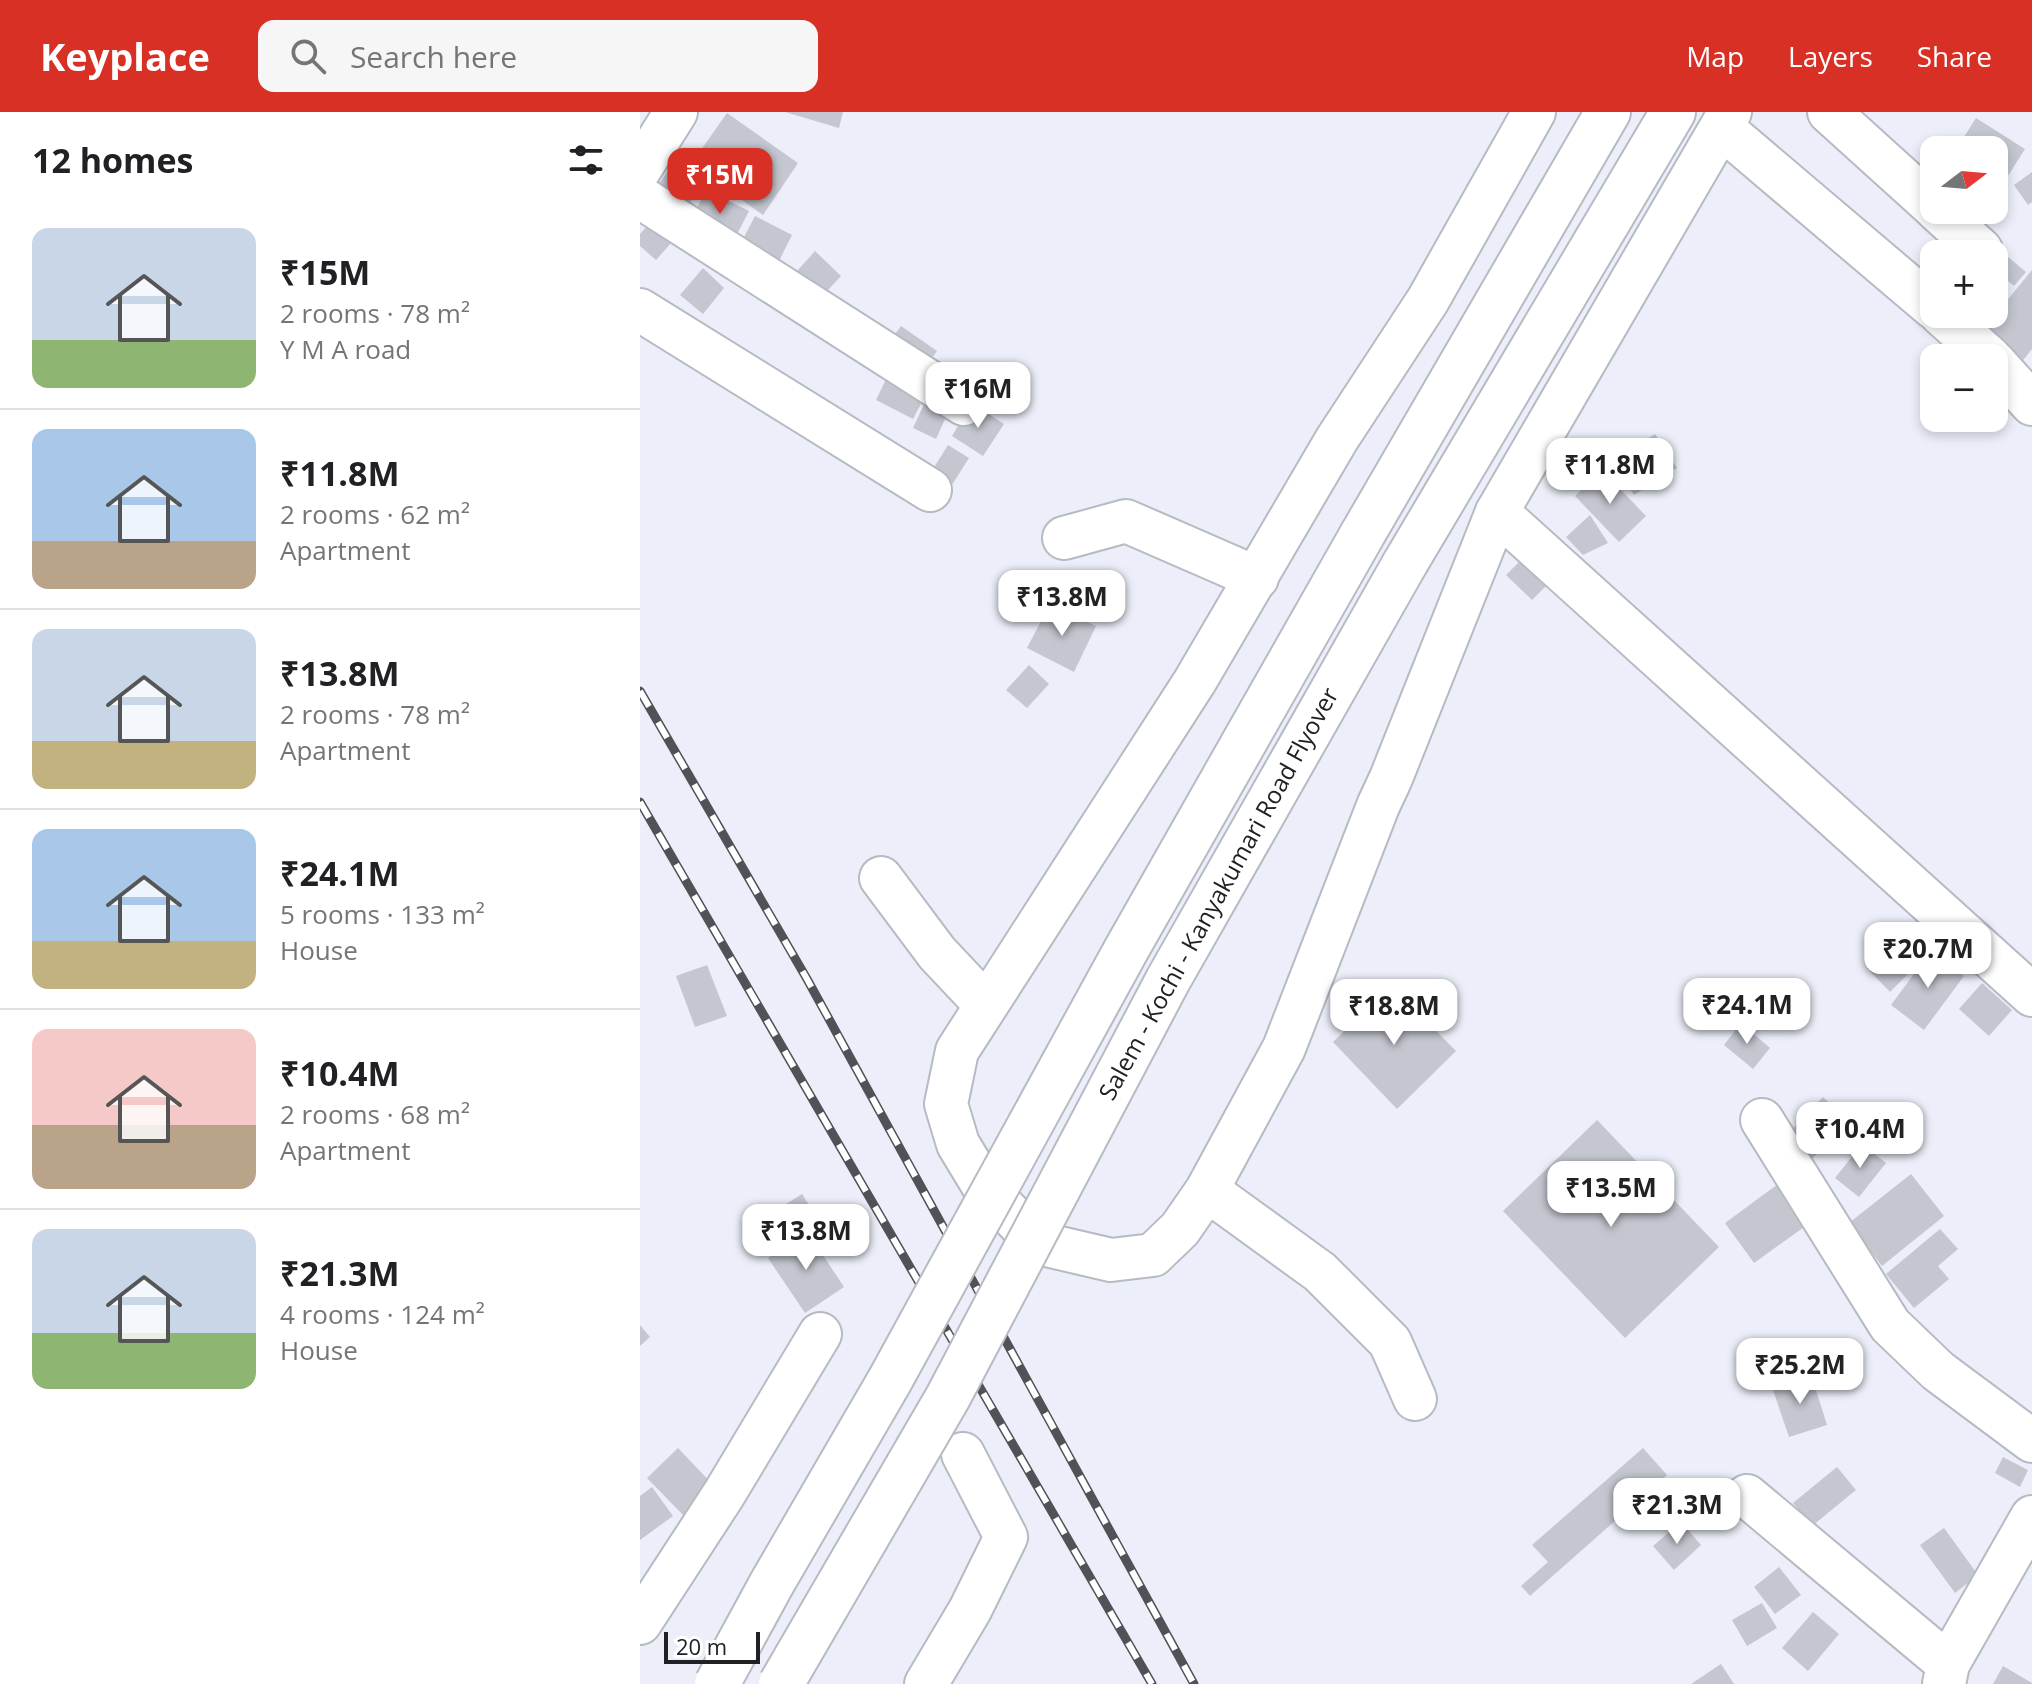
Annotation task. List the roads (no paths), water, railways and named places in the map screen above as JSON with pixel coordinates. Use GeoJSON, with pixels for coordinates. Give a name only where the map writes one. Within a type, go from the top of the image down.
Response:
{"type":"FeatureCollection","features":[{"type":"Feature","properties":{"kind":"highway"},"geometry":{"type":"LineString","coordinates":[[717,1684],[890,1380],[1126,950],[1608,112]]}},
{"type":"Feature","properties":{"kind":"highway","name":"Salem - Kochi - Kanyakumari Road Flyover"},"geometry":{"type":"LineString","coordinates":[[781,1684],[948,1397],[1168,980],[1404,565],[1673,112]]}},
{"type":"Feature","properties":{"kind":"street"},"geometry":{"type":"LineString","coordinates":[[640,169],[676,112]]}},
{"type":"Feature","properties":{"kind":"street"},"geometry":{"type":"LineString","coordinates":[[1534,112],[1428,300],[1337,439],[1195,681],[957,1051],[946,1104],[958,1144],[984,1187],[1038,1243],[1111,1260],[1153,1255],[1180,1229],[1207,1190],[1284,1048],[1497,512],[1726,120],[1920,295]]}},
{"type":"Feature","properties":{"kind":"street"},"geometry":{"type":"LineString","coordinates":[[1829,112],[1920,194]]}},
{"type":"Feature","properties":{"kind":"street"},"geometry":{"type":"LineString","coordinates":[[640,197],[964,404]]}},
{"type":"Feature","properties":{"kind":"street"},"geometry":{"type":"LineString","coordinates":[[1952,224],[1970,240]]}},
{"type":"Feature","properties":{"kind":"street"},"geometry":{"type":"LineString","coordinates":[[640,310],[930,490]]}},
{"type":"Feature","properties":{"kind":"street"},"geometry":{"type":"LineString","coordinates":[[1957,328],[1974,344]]}},
{"type":"Feature","properties":{"kind":"street"},"geometry":{"type":"LineString","coordinates":[[2008,378],[2032,404]]}},
{"type":"Feature","properties":{"kind":"street"},"geometry":{"type":"LineString","coordinates":[[1497,512],[2032,995]]}},
{"type":"Feature","properties":{"kind":"street"},"geometry":{"type":"LineString","coordinates":[[1064,538],[1126,521],[1257,578]]}},
{"type":"Feature","properties":{"kind":"street"},"geometry":{"type":"LineString","coordinates":[[881,878],[937,953],[985,1004]]}},
{"type":"Feature","properties":{"kind":"street"},"geometry":{"type":"LineString","coordinates":[[1762,1120],[1890,1325],[1938,1371],[2032,1441]]}},
{"type":"Feature","properties":{"kind":"street"},"geometry":{"type":"LineString","coordinates":[[1207,1190],[1320,1272],[1390,1342],[1415,1399]]}},
{"type":"Feature","properties":{"kind":"street"},"geometry":{"type":"LineString","coordinates":[[640,1623],[724,1494],[820,1334]]}},
{"type":"Feature","properties":{"kind":"street"},"geometry":{"type":"LineString","coordinates":[[926,1684],[970,1610],[1006,1537],[963,1454]]}},
{"type":"Feature","properties":{"kind":"street"},"geometry":{"type":"LineString","coordinates":[[1747,1496],[1946,1674],[2030,1527]]}},
{"type":"Feature","properties":{"kind":"railway"},"geometry":{"type":"LineString","coordinates":[[640,691],[807,979],[1194,1684]]}},
{"type":"Feature","properties":{"kind":"railway"},"geometry":{"type":"LineString","coordinates":[[640,802],[1152,1684]]}}]}
